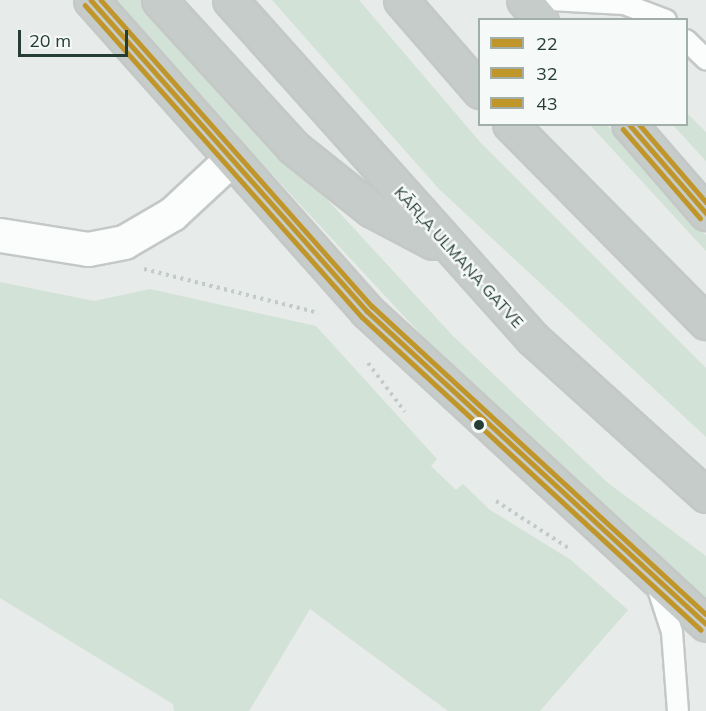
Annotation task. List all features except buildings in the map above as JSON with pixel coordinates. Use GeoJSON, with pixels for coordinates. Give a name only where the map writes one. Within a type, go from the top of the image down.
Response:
{"type":"FeatureCollection","features":[{"type":"Feature","properties":{"kind":"highway"},"geometry":{"type":"LineString","coordinates":[[91,0],[229,161],[367,311],[656,583],[706,624]]}},
{"type":"Feature","properties":{"kind":"highway"},"geometry":{"type":"LineString","coordinates":[[159,0],[293,147],[372,210],[453,253]]}},
{"type":"Feature","properties":{"kind":"highway","name":"KĀRĻA ULMAŅA GATVE"},"geometry":{"type":"LineString","coordinates":[[230,0],[453,253],[532,338],[706,495]]}},
{"type":"Feature","properties":{"kind":"highway"},"geometry":{"type":"LineString","coordinates":[[401,0],[478,90]]}},
{"type":"Feature","properties":{"kind":"highway"},"geometry":{"type":"LineString","coordinates":[[524,0],[539,18]]}},
{"type":"Feature","properties":{"kind":"highway"},"geometry":{"type":"LineString","coordinates":[[512,126],[706,322]]}},
{"type":"Feature","properties":{"kind":"highway"},"geometry":{"type":"LineString","coordinates":[[632,126],[706,213]]}},
{"type":"Feature","properties":{"kind":"street"},"geometry":{"type":"LineString","coordinates":[[0,235],[88,249],[124,242],[172,214],[229,161]]}},
{"type":"Feature","properties":{"kind":"lane"},"geometry":{"type":"LineString","coordinates":[[550,0],[624,4],[661,18]]}},
{"type":"Feature","properties":{"kind":"lane"},"geometry":{"type":"LineString","coordinates":[[688,41],[706,59]]}},
{"type":"Feature","properties":{"kind":"lane"},"geometry":{"type":"LineString","coordinates":[[656,583],[672,632],[678,711]]}},
{"type":"Feature","properties":{"kind":"path"},"geometry":{"type":"LineString","coordinates":[[124,242],[147,272],[324,316]]}},
{"type":"Feature","properties":{"kind":"path"},"geometry":{"type":"LineString","coordinates":[[363,356],[405,412]]}},
{"type":"Feature","properties":{"kind":"green space"},"geometry":{"type":"Polygon","coordinates":[[[110,0],[143,0],[452,335],[608,483],[706,556],[706,601],[454,370],[110,0]]]}},
{"type":"Feature","properties":{"kind":"green space"},"geometry":{"type":"Polygon","coordinates":[[[272,0],[359,0],[480,142],[706,368],[706,437],[439,189],[272,0]]]}},
{"type":"Feature","properties":{"kind":"green space"},"geometry":{"type":"Polygon","coordinates":[[[688,114],[706,132],[706,161],[674,126],[688,126],[688,114]]]}},
{"type":"Feature","properties":{"kind":"green space"},"geometry":{"type":"Polygon","coordinates":[[[591,126],[608,126],[706,235],[706,251],[591,126]]]}},
{"type":"Feature","properties":{"kind":"green space"},"geometry":{"type":"Polygon","coordinates":[[[0,282],[94,301],[150,289],[316,326],[437,459],[431,466],[456,490],[463,484],[490,510],[571,560],[628,610],[540,711],[448,711],[310,609],[249,711],[174,711],[173,704],[0,598],[0,282]]]}},
{"type":"Feature","properties":{"kind":"transit line","name":"22"},"geometry":{"type":"LineString","coordinates":[[91,0],[367,311],[706,624]]}},
{"type":"Feature","properties":{"kind":"transit line","name":"43"},"geometry":{"type":"LineString","coordinates":[[101,0],[372,306],[706,614]]}},
{"type":"Feature","properties":{"kind":"transit line","name":"32"},"geometry":{"type":"LineString","coordinates":[[85,5],[362,317],[701,630]]}},
{"type":"Feature","properties":{"kind":"transit line","name":"22"},"geometry":{"type":"LineString","coordinates":[[631,126],[706,213]]}},
{"type":"Feature","properties":{"kind":"transit line","name":"43"},"geometry":{"type":"LineString","coordinates":[[641,126],[706,202]]}},
{"type":"Feature","properties":{"kind":"transit line","name":"32"},"geometry":{"type":"LineString","coordinates":[[623,129],[700,218]]}}]}
